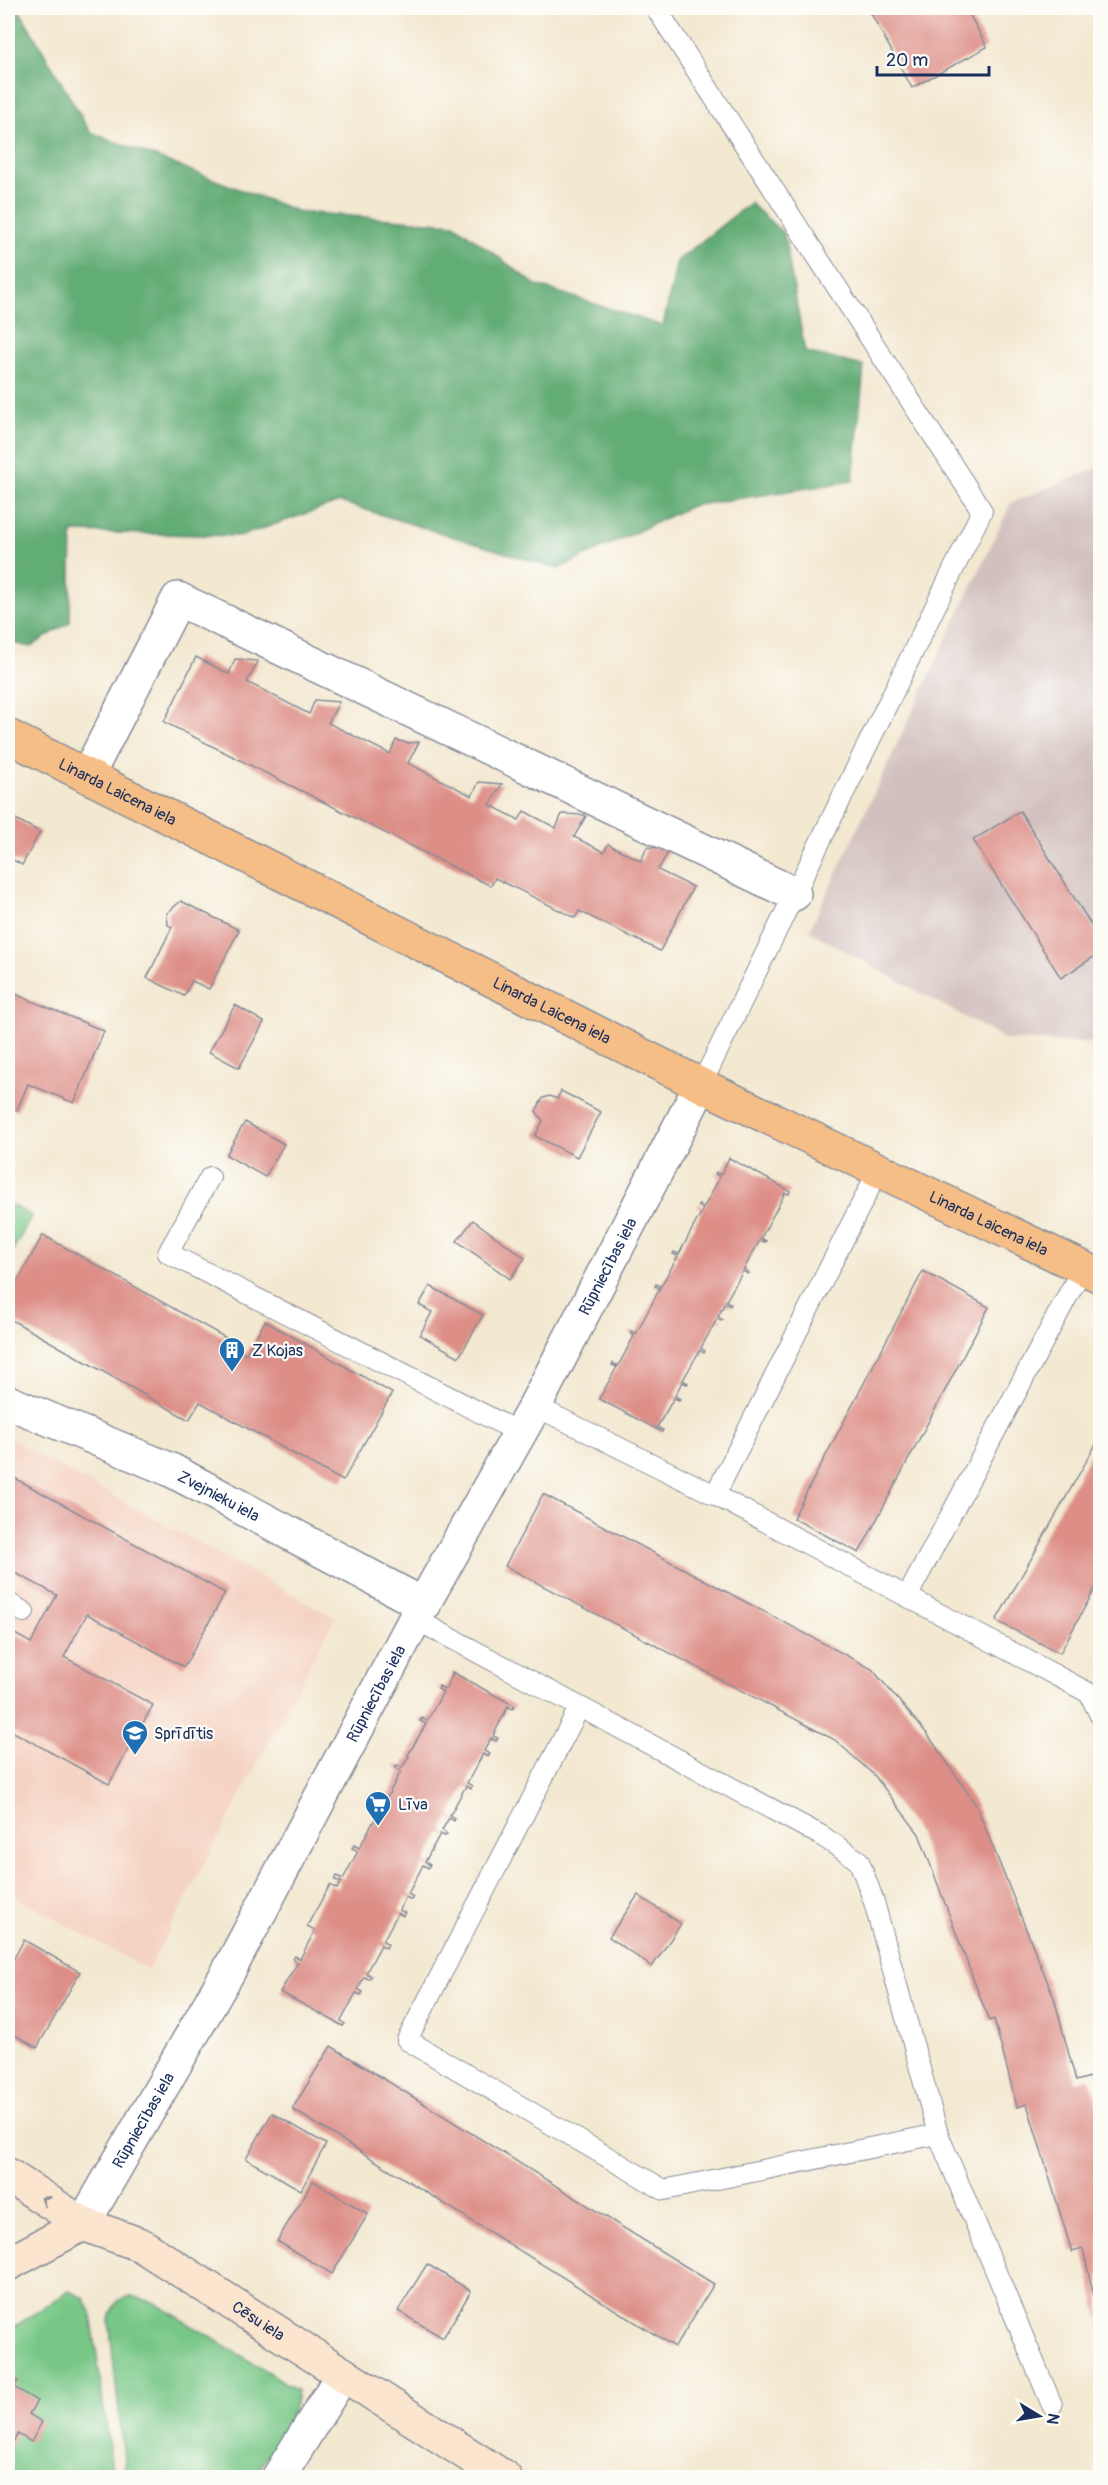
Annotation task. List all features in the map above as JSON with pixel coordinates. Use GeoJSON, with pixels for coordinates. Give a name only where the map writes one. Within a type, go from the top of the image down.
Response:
{"type":"FeatureCollection","features":[{"type":"Feature","properties":{"kind":"main road","name":"Linarda Laicena iela"},"geometry":{"type":"LineString","coordinates":[[8,736],[701,1084],[1092,1272]]}},
{"type":"Feature","properties":{"kind":"street"},"geometry":{"type":"LineString","coordinates":[[87,776],[178,599],[794,894]]}},
{"type":"Feature","properties":{"kind":"street","name":"Rūpniecības iela"},"geometry":{"type":"LineString","coordinates":[[83,2224],[227,1974],[419,1612],[528,1420],[701,1084]]}},
{"type":"Feature","properties":{"kind":"street","name":"Zvejnieku iela"},"geometry":{"type":"LineString","coordinates":[[8,1402],[171,1470],[419,1612]]}},
{"type":"Feature","properties":{"kind":"street","name":"Cēsu iela"},"geometry":{"type":"LineString","coordinates":[[8,2175],[83,2224],[141,2245],[505,2478]]}},
{"type":"Feature","properties":{"kind":"street"},"geometry":{"type":"LineString","coordinates":[[8,2264],[83,2224]]}},
{"type":"Feature","properties":{"kind":"street"},"geometry":{"type":"LineString","coordinates":[[278,2478],[343,2374]]}},
{"type":"Feature","properties":{"kind":"lane"},"geometry":{"type":"LineString","coordinates":[[656,8],[982,511],[701,1084]]}},
{"type":"Feature","properties":{"kind":"lane"},"geometry":{"type":"LineString","coordinates":[[715,1495],[879,1169]]}},
{"type":"Feature","properties":{"kind":"lane"},"geometry":{"type":"LineString","coordinates":[[210,1177],[168,1253],[528,1420],[715,1495],[1089,1693],[1101,1715]]}},
{"type":"Feature","properties":{"kind":"lane"},"geometry":{"type":"LineString","coordinates":[[907,1597],[1092,1272]]}},
{"type":"Feature","properties":{"kind":"lane"},"geometry":{"type":"LineString","coordinates":[[419,1612],[579,1708],[822,1836],[859,1861],[874,1902],[939,2134],[1052,2405]]}},
{"type":"Feature","properties":{"kind":"lane"},"geometry":{"type":"LineString","coordinates":[[579,1708],[407,2040],[664,2190],[939,2134]]}},
{"type":"Feature","properties":{"kind":"shaded area"},"geometry":{"type":"Polygon","coordinates":[[[1100,467],[1100,1043],[1006,1040],[809,931],[1011,503],[1100,467]]]}},
{"type":"Feature","properties":{"kind":"shaded area","name":"Sprīdītis"},"geometry":{"type":"Polygon","coordinates":[[[8,1438],[335,1618],[148,1970],[8,1893],[8,1438]]]}},
{"type":"Feature","properties":{"kind":"green space"},"geometry":{"type":"Polygon","coordinates":[[[8,8],[18,8],[90,132],[299,212],[454,224],[536,285],[663,326],[677,261],[750,203],[784,234],[805,352],[864,366],[853,481],[691,506],[558,569],[340,502],[241,536],[72,532],[70,622],[30,647],[8,642],[8,8]]]}},
{"type":"Feature","properties":{"kind":"green space"},"geometry":{"type":"Polygon","coordinates":[[[8,1203],[32,1216],[8,1259],[8,1203]]]}},
{"type":"Feature","properties":{"kind":"green space"},"geometry":{"type":"Polygon","coordinates":[[[69,2291],[84,2298],[91,2312],[113,2477],[8,2478],[8,2331],[69,2291]]]}},
{"type":"Feature","properties":{"kind":"green space"},"geometry":{"type":"Polygon","coordinates":[[[131,2296],[155,2303],[297,2390],[287,2425],[253,2477],[126,2477],[109,2320],[116,2304],[131,2296]]]}},
{"type":"Feature","properties":{"kind":"building"},"geometry":{"type":"Polygon","coordinates":[[[868,8],[966,8],[987,47],[912,88],[868,8]]]}},
{"type":"Feature","properties":{"kind":"building"},"geometry":{"type":"Polygon","coordinates":[[[196,657],[229,674],[235,659],[257,661],[247,682],[309,714],[315,700],[339,702],[328,723],[390,754],[396,740],[407,743],[419,742],[408,763],[472,796],[479,782],[502,784],[490,805],[519,820],[524,811],[556,828],[562,814],[584,815],[586,816],[574,837],[604,852],[608,844],[641,861],[647,847],[670,849],[658,870],[693,887],[660,951],[579,911],[575,918],[495,878],[491,886],[164,722],[196,657]]]}},
{"type":"Feature","properties":{"kind":"building"},"geometry":{"type":"Polygon","coordinates":[[[1020,811],[1100,939],[1100,953],[1061,978],[973,840],[1020,811]]]}},
{"type":"Feature","properties":{"kind":"building"},"geometry":{"type":"Polygon","coordinates":[[[8,815],[40,832],[22,865],[8,857],[8,815]]]}},
{"type":"Feature","properties":{"kind":"building"},"geometry":{"type":"Polygon","coordinates":[[[181,901],[239,930],[209,989],[192,981],[184,996],[147,978],[172,927],[168,925],[167,913],[181,901]]]}},
{"type":"Feature","properties":{"kind":"building"},"geometry":{"type":"Polygon","coordinates":[[[8,991],[104,1031],[74,1103],[28,1084],[17,1110],[8,1106],[8,991]]]}},
{"type":"Feature","properties":{"kind":"building"},"geometry":{"type":"Polygon","coordinates":[[[235,1005],[264,1022],[239,1068],[209,1052],[235,1005]]]}},
{"type":"Feature","properties":{"kind":"building"},"geometry":{"type":"Polygon","coordinates":[[[561,1091],[601,1112],[577,1157],[535,1136],[543,1121],[536,1111],[543,1098],[550,1096],[557,1099],[561,1091]]]}},
{"type":"Feature","properties":{"kind":"building"},"geometry":{"type":"Polygon","coordinates":[[[245,1122],[284,1144],[265,1177],[226,1155],[245,1122]]]}},
{"type":"Feature","properties":{"kind":"building"},"geometry":{"type":"Polygon","coordinates":[[[729,1158],[790,1191],[789,1194],[785,1193],[761,1238],[766,1241],[760,1240],[744,1269],[749,1273],[743,1271],[726,1301],[731,1304],[730,1306],[725,1303],[718,1317],[723,1320],[717,1319],[701,1348],[705,1351],[704,1353],[700,1350],[683,1380],[688,1383],[682,1382],[675,1396],[680,1399],[674,1398],[657,1427],[663,1430],[662,1432],[599,1399],[617,1367],[612,1365],[613,1363],[618,1366],[634,1336],[630,1333],[631,1331],[636,1334],[660,1288],[655,1286],[656,1284],[661,1286],[678,1256],[673,1254],[674,1252],[679,1254],[703,1209],[698,1206],[699,1204],[704,1207],[720,1177],[715,1174],[716,1172],[721,1175],[729,1158]]]}},
{"type":"Feature","properties":{"kind":"building"},"geometry":{"type":"Polygon","coordinates":[[[473,1220],[525,1258],[510,1279],[457,1241],[473,1220]]]}},
{"type":"Feature","properties":{"kind":"building","name":"Z Kojas"},"geometry":{"type":"Polygon","coordinates":[[[43,1235],[235,1343],[233,1347],[246,1354],[265,1321],[392,1393],[343,1481],[200,1402],[189,1420],[8,1318],[8,1298],[43,1235]]]}},
{"type":"Feature","properties":{"kind":"building"},"geometry":{"type":"Polygon","coordinates":[[[923,1271],[989,1307],[859,1553],[793,1518],[923,1271]]]}},
{"type":"Feature","properties":{"kind":"building"},"geometry":{"type":"Polygon","coordinates":[[[430,1286],[483,1315],[459,1357],[420,1335],[432,1312],[419,1305],[430,1286]]]}},
{"type":"Feature","properties":{"kind":"building"},"geometry":{"type":"Polygon","coordinates":[[[1100,1437],[1100,1579],[1060,1653],[996,1621],[1100,1437]]]}},
{"type":"Feature","properties":{"kind":"building"},"geometry":{"type":"Polygon","coordinates":[[[9,1475],[225,1593],[184,1667],[87,1614],[64,1657],[153,1705],[109,1784],[8,1729],[8,1630],[31,1643],[57,1595],[8,1569],[9,1475]]]}},
{"type":"Feature","properties":{"kind":"building"},"geometry":{"type":"Polygon","coordinates":[[[543,1494],[872,1669],[928,1735],[976,1805],[1054,1998],[1076,2081],[1090,2077],[1100,2113],[1100,2322],[1083,2249],[1072,2252],[1027,2104],[1017,2107],[994,2019],[989,2021],[919,1834],[875,1776],[835,1740],[505,1566],[543,1494]]]}},
{"type":"Feature","properties":{"kind":"building"},"geometry":{"type":"Polygon","coordinates":[[[452,1672],[515,1706],[513,1709],[508,1706],[493,1736],[498,1738],[496,1741],[491,1738],[484,1751],[490,1754],[488,1757],[483,1754],[467,1783],[472,1786],[471,1789],[466,1786],[450,1815],[455,1818],[454,1821],[449,1818],[442,1830],[447,1834],[445,1836],[440,1834],[425,1862],[430,1865],[428,1868],[423,1865],[408,1894],[413,1897],[411,1900],[406,1897],[399,1910],[405,1913],[403,1916],[398,1913],[383,1941],[388,1944],[386,1948],[381,1945],[366,1973],[371,1976],[369,1979],[364,1977],[358,1989],[363,1992],[361,1995],[356,1993],[341,2021],[345,2024],[343,2026],[280,1992],[298,1962],[293,1959],[295,1956],[300,1959],[315,1930],[307,1926],[330,1885],[337,1889],[341,1882],[335,1880],[337,1876],[343,1879],[358,1851],[352,1848],[354,1845],[359,1848],[383,1804],[378,1801],[379,1798],[385,1801],[401,1771],[395,1768],[397,1765],[402,1768],[426,1724],[420,1721],[422,1718],[427,1721],[443,1692],[438,1689],[439,1686],[445,1689],[452,1672]]]}},
{"type":"Feature","properties":{"kind":"building"},"geometry":{"type":"Polygon","coordinates":[[[638,1895],[681,1924],[652,1967],[609,1937],[638,1895]]]}},
{"type":"Feature","properties":{"kind":"building"},"geometry":{"type":"Polygon","coordinates":[[[24,1940],[80,1972],[37,2048],[8,2031],[8,1969],[24,1940]]]}},
{"type":"Feature","properties":{"kind":"building"},"geometry":{"type":"Polygon","coordinates":[[[331,2046],[714,2284],[675,2347],[292,2109],[331,2046]]]}},
{"type":"Feature","properties":{"kind":"building"},"geometry":{"type":"Polygon","coordinates":[[[272,2113],[326,2144],[301,2190],[246,2159],[272,2113]]]}},
{"type":"Feature","properties":{"kind":"building"},"geometry":{"type":"Polygon","coordinates":[[[313,2181],[368,2214],[332,2274],[277,2241],[313,2181]]]}},
{"type":"Feature","properties":{"kind":"building"},"geometry":{"type":"Polygon","coordinates":[[[427,2264],[471,2291],[443,2338],[398,2311],[427,2264]]]}},
{"type":"Feature","properties":{"kind":"building"},"geometry":{"type":"Polygon","coordinates":[[[8,2375],[18,2381],[14,2387],[37,2401],[29,2414],[42,2422],[31,2442],[18,2434],[10,2447],[8,2445],[8,2375]]]}},
{"type":"Feature","properties":{"kind":"place","name":"Z Kojas"},"geometry":{"type":"Point","coordinates":[232,1373]}},
{"type":"Feature","properties":{"kind":"place","name":"Sprīdītis"},"geometry":{"type":"Point","coordinates":[135,1756]}},
{"type":"Feature","properties":{"kind":"place","name":"Līva"},"geometry":{"type":"Point","coordinates":[378,1827]}}]}
